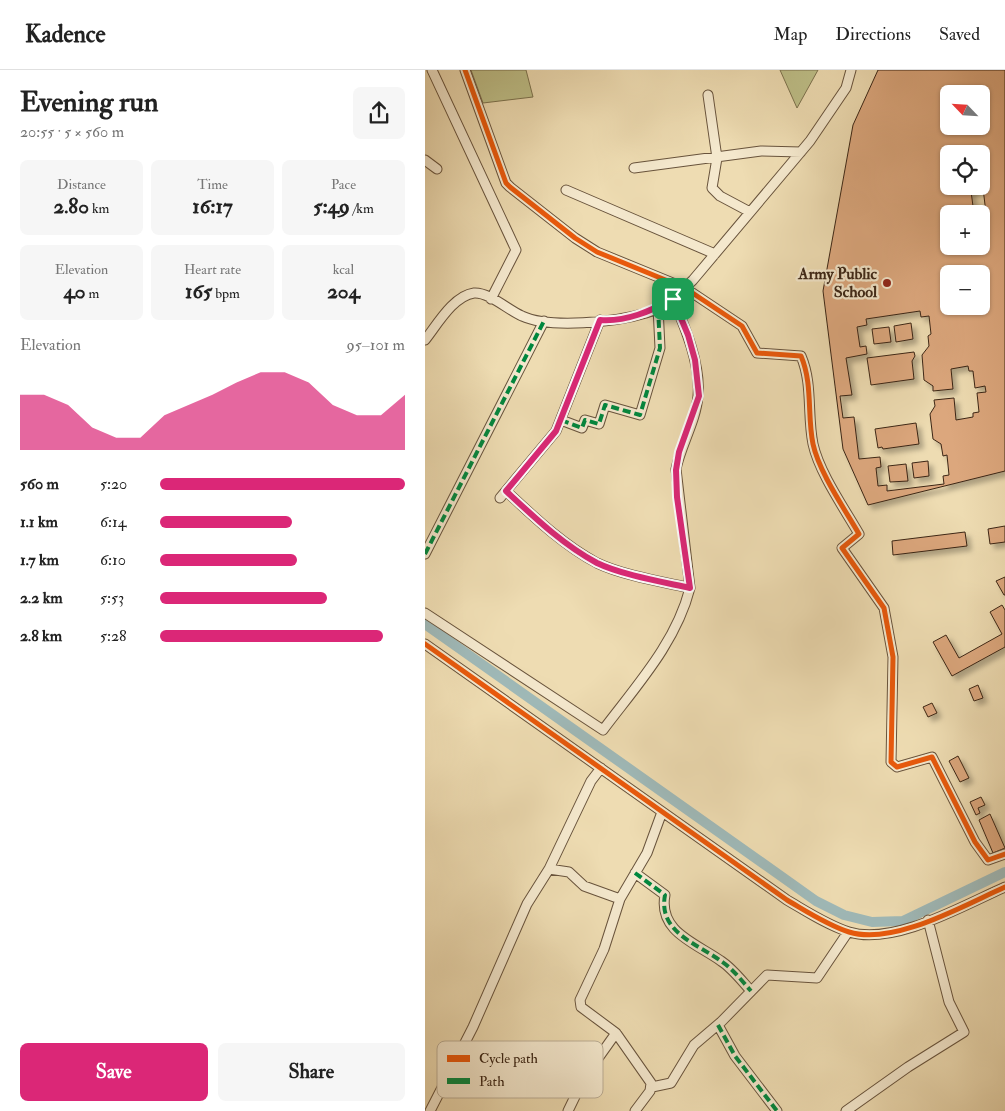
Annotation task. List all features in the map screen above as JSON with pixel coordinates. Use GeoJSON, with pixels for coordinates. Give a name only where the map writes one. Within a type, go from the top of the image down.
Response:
{"type":"FeatureCollection","features":[{"type":"Feature","properties":{"kind":"street"},"geometry":{"type":"LineString","coordinates":[[432,70],[516,250],[491,299]]}},
{"type":"Feature","properties":{"kind":"street"},"geometry":{"type":"LineString","coordinates":[[465,70],[504,178],[510,187],[575,238],[597,252],[685,288],[742,326],[757,353],[801,356],[807,369],[813,445],[832,487],[859,534],[842,548],[884,608],[893,658],[891,762],[897,767],[932,757],[975,842],[988,860],[1005,854]]}},
{"type":"Feature","properties":{"kind":"street"},"geometry":{"type":"LineString","coordinates":[[425,340],[461,299],[473,293],[482,294],[524,317],[558,324],[608,321],[647,313],[673,299],[715,254],[801,152],[845,88],[851,70]]}},
{"type":"Feature","properties":{"kind":"street"},"geometry":{"type":"LineString","coordinates":[[709,96],[717,158],[712,188],[714,193],[750,212]]}},
{"type":"Feature","properties":{"kind":"street"},"geometry":{"type":"LineString","coordinates":[[634,168],[761,151],[801,152]]}},
{"type":"Feature","properties":{"kind":"street"},"geometry":{"type":"LineString","coordinates":[[425,160],[437,169]]}},
{"type":"Feature","properties":{"kind":"street"},"geometry":{"type":"LineString","coordinates":[[565,190],[715,254]]}},
{"type":"Feature","properties":{"kind":"street"},"geometry":{"type":"LineString","coordinates":[[425,612],[603,730],[669,640],[686,605],[690,588],[677,497],[676,470],[679,452],[699,396],[695,360],[688,335],[673,299]]}},
{"type":"Feature","properties":{"kind":"street"},"geometry":{"type":"LineString","coordinates":[[561,420],[582,428],[585,420],[599,424],[605,406],[640,415],[660,348],[658,307]]}},
{"type":"Feature","properties":{"kind":"street"},"geometry":{"type":"LineString","coordinates":[[600,320],[556,431],[503,495],[546,528],[598,563],[646,578],[690,588]]}},
{"type":"Feature","properties":{"kind":"street"},"geometry":{"type":"LineString","coordinates":[[425,554],[544,321]]}},
{"type":"Feature","properties":{"kind":"street"},"geometry":{"type":"LineString","coordinates":[[425,644],[787,900],[848,932],[876,934],[928,920],[1005,886]]}},
{"type":"Feature","properties":{"kind":"street"},"geometry":{"type":"LineString","coordinates":[[466,1041],[527,904],[549,869],[591,781],[601,768]]}},
{"type":"Feature","properties":{"kind":"street"},"geometry":{"type":"LineString","coordinates":[[652,1087],[616,1033],[579,1004],[604,949],[620,899],[647,853],[662,812]]}},
{"type":"Feature","properties":{"kind":"street"},"geometry":{"type":"LineString","coordinates":[[549,869],[561,869],[569,872],[584,886],[620,899]]}},
{"type":"Feature","properties":{"kind":"street"},"geometry":{"type":"LineString","coordinates":[[635,873],[665,896],[663,907],[667,922],[687,940],[723,962],[751,991]]}},
{"type":"Feature","properties":{"kind":"street"},"geometry":{"type":"LineString","coordinates":[[846,1111],[908,1067],[964,1032],[949,1002],[928,920]]}},
{"type":"Feature","properties":{"kind":"street"},"geometry":{"type":"LineString","coordinates":[[635,1111],[652,1087],[671,1083],[694,1045],[718,1025],[767,975],[817,978],[848,932]]}},
{"type":"Feature","properties":{"kind":"street"},"geometry":{"type":"LineString","coordinates":[[718,1025],[735,1056],[777,1111]]}},
{"type":"Feature","properties":{"kind":"street"},"geometry":{"type":"LineString","coordinates":[[603,1051],[616,1033]]}},
{"type":"Feature","properties":{"kind":"street"},"geometry":{"type":"LineString","coordinates":[[430,1111],[437,1097]]}},
{"type":"Feature","properties":{"kind":"street"},"geometry":{"type":"LineString","coordinates":[[568,1111],[574,1098]]}},
{"type":"Feature","properties":{"kind":"green space"},"geometry":{"type":"Polygon","coordinates":[[[471,70],[526,70],[533,97],[483,103],[471,70]]]}},
{"type":"Feature","properties":{"kind":"green space"},"geometry":{"type":"Polygon","coordinates":[[[780,70],[818,70],[797,108],[780,70]]]}},
{"type":"Feature","properties":{"kind":"building","name":"Army Public School"},"geometry":{"type":"Polygon","coordinates":[[[878,70],[1005,70],[1005,471],[868,505],[843,449],[823,291],[853,125],[878,70]]]}},
{"type":"Feature","properties":{"kind":"building"},"geometry":{"type":"Polygon","coordinates":[[[972,195],[984,195],[985,205],[973,205],[972,195]]]}},
{"type":"Feature","properties":{"kind":"building"},"geometry":{"type":"Polygon","coordinates":[[[920,311],[921,317],[929,316],[931,334],[928,336],[929,346],[922,355],[924,380],[933,386],[933,391],[953,389],[951,369],[968,366],[969,371],[973,371],[975,388],[985,386],[986,392],[977,393],[979,412],[973,413],[973,417],[956,420],[954,398],[934,400],[935,406],[930,414],[933,439],[941,444],[943,456],[947,455],[949,475],[943,476],[944,484],[887,491],[887,485],[878,486],[876,468],[881,467],[880,457],[859,459],[854,417],[843,418],[840,396],[852,395],[846,358],[867,354],[866,346],[860,347],[857,327],[867,325],[866,319],[920,311]],[[911,323],[894,326],[896,342],[913,339],[911,323]],[[889,327],[872,329],[874,344],[891,342],[889,327]],[[914,352],[867,358],[871,385],[914,379],[912,361],[915,356],[914,352]],[[916,423],[875,429],[878,448],[919,444],[916,423]],[[928,461],[912,463],[914,478],[929,476],[928,461]],[[906,464],[888,466],[890,482],[908,481],[906,464]]]}},
{"type":"Feature","properties":{"kind":"building"},"geometry":{"type":"Polygon","coordinates":[[[1005,526],[1005,542],[990,544],[988,529],[1005,526]]]}},
{"type":"Feature","properties":{"kind":"building"},"geometry":{"type":"Polygon","coordinates":[[[965,532],[967,546],[893,555],[892,541],[965,532]]]}},
{"type":"Feature","properties":{"kind":"building"},"geometry":{"type":"Polygon","coordinates":[[[1005,577],[1005,595],[1004,595],[996,581],[1005,577]]]}},
{"type":"Feature","properties":{"kind":"building"},"geometry":{"type":"Polygon","coordinates":[[[1002,605],[1005,610],[1005,647],[952,676],[933,642],[946,635],[959,658],[1002,634],[990,612],[1002,605]]]}},
{"type":"Feature","properties":{"kind":"building"},"geometry":{"type":"Polygon","coordinates":[[[978,685],[983,698],[974,701],[969,689],[978,685]]]}},
{"type":"Feature","properties":{"kind":"building"},"geometry":{"type":"Polygon","coordinates":[[[932,703],[937,713],[928,717],[923,707],[932,703]]]}},
{"type":"Feature","properties":{"kind":"building"},"geometry":{"type":"Polygon","coordinates":[[[958,756],[969,778],[960,782],[949,761],[958,756]]]}},
{"type":"Feature","properties":{"kind":"building"},"geometry":{"type":"Polygon","coordinates":[[[981,797],[985,805],[978,808],[980,813],[976,815],[970,802],[981,797]]]}},
{"type":"Feature","properties":{"kind":"building"},"geometry":{"type":"Polygon","coordinates":[[[990,814],[1005,848],[993,853],[979,820],[990,814]]]}},
{"type":"Feature","properties":{"kind":"waterway"},"geometry":{"type":"LineString","coordinates":[[425,624],[816,901],[844,915],[872,922],[903,921],[1005,872]]}},
{"type":"Feature","properties":{"kind":"marked path"},"geometry":{"type":"LineString","coordinates":[[561,420],[582,428],[585,420],[599,424],[605,405],[640,415],[660,348],[658,307]]}},
{"type":"Feature","properties":{"kind":"marked path"},"geometry":{"type":"LineString","coordinates":[[425,554],[544,321]]}},
{"type":"Feature","properties":{"kind":"marked path"},"geometry":{"type":"LineString","coordinates":[[506,491],[572,548],[597,563],[630,575],[690,588]]}},
{"type":"Feature","properties":{"kind":"marked path"},"geometry":{"type":"LineString","coordinates":[[635,873],[665,895],[664,908],[667,918],[673,927],[690,942],[725,964],[751,991]]}},
{"type":"Feature","properties":{"kind":"marked path"},"geometry":{"type":"LineString","coordinates":[[718,1025],[735,1056],[777,1111]]}},
{"type":"Feature","properties":{"kind":"cycle path"},"geometry":{"type":"LineString","coordinates":[[465,70],[506,183],[510,187],[575,238],[597,252],[685,288],[742,326],[757,353],[801,356],[807,377],[811,433],[816,455],[833,490],[859,534],[842,548],[884,608],[893,657],[891,762],[897,767],[932,757],[975,842],[988,860],[1005,854]]}},
{"type":"Feature","properties":{"kind":"cycle path"},"geometry":{"type":"LineString","coordinates":[[425,644],[787,900],[833,926],[849,932],[867,935],[907,929],[928,922],[1005,887]]}},
{"type":"Feature","properties":{"kind":"place","name":"Army Public School"},"geometry":{"type":"Point","coordinates":[887,283]}},
{"type":"Feature","properties":{"kind":"route"},"geometry":{"type":"LineString","coordinates":[[673,299],[688,335],[695,360],[699,396],[691,423],[679,452],[676,470],[677,497],[690,588],[646,578],[598,563],[546,528],[506,491],[556,431],[600,320],[608,321],[647,313],[673,299]]}}]}
